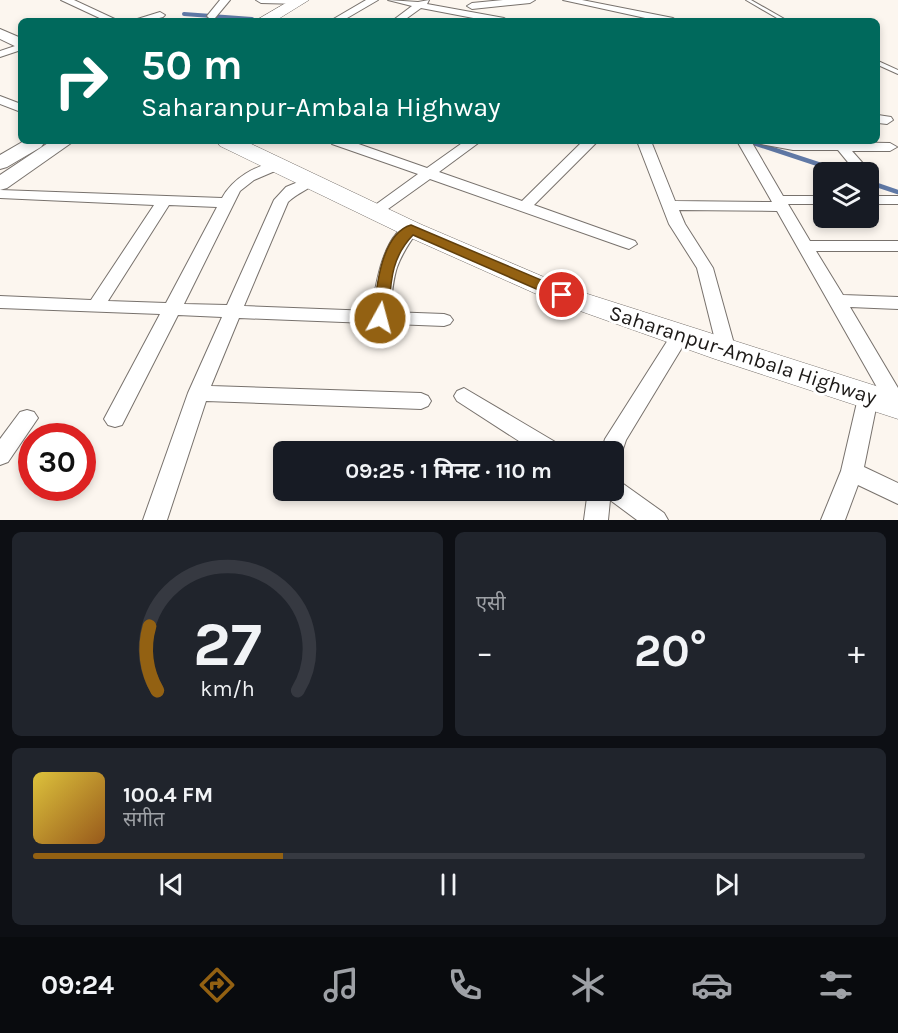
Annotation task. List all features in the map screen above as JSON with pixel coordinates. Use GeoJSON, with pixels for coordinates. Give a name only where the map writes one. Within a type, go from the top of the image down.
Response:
{"type":"FeatureCollection","features":[{"type":"Feature","properties":{"kind":"main road"},"geometry":{"type":"LineString","coordinates":[[268,18],[301,0]]}},
{"type":"Feature","properties":{"kind":"main road"},"geometry":{"type":"LineString","coordinates":[[282,18],[315,0]]}},
{"type":"Feature","properties":{"kind":"main road"},"geometry":{"type":"LineString","coordinates":[[0,33],[18,43]]}},
{"type":"Feature","properties":{"kind":"main road"},"geometry":{"type":"LineString","coordinates":[[0,163],[31,144]]}},
{"type":"Feature","properties":{"kind":"main road"},"geometry":{"type":"LineString","coordinates":[[0,184],[60,144]]}},
{"type":"Feature","properties":{"kind":"main road","name":"Saharanpur-Ambala Highway"},"geometry":{"type":"LineString","coordinates":[[242,144],[277,165],[411,229],[562,295],[680,336],[898,406]]}},
{"type":"Feature","properties":{"kind":"street"},"geometry":{"type":"LineString","coordinates":[[66,0],[107,18]]}},
{"type":"Feature","properties":{"kind":"street"},"geometry":{"type":"LineString","coordinates":[[213,16],[225,0]]}},
{"type":"Feature","properties":{"kind":"street"},"geometry":{"type":"LineString","coordinates":[[261,0],[301,0]]}},
{"type":"Feature","properties":{"kind":"street"},"geometry":{"type":"LineString","coordinates":[[340,18],[373,0]]}},
{"type":"Feature","properties":{"kind":"street"},"geometry":{"type":"LineString","coordinates":[[393,0],[423,2],[490,18]]}},
{"type":"Feature","properties":{"kind":"street"},"geometry":{"type":"LineString","coordinates":[[472,6],[530,0]]}},
{"type":"Feature","properties":{"kind":"street"},"geometry":{"type":"LineString","coordinates":[[502,18],[537,0]]}},
{"type":"Feature","properties":{"kind":"street"},"geometry":{"type":"LineString","coordinates":[[568,0],[658,18]]}},
{"type":"Feature","properties":{"kind":"street"},"geometry":{"type":"LineString","coordinates":[[401,18],[423,2]]}},
{"type":"Feature","properties":{"kind":"street"},"geometry":{"type":"LineString","coordinates":[[447,18],[456,10]]}},
{"type":"Feature","properties":{"kind":"street"},"geometry":{"type":"LineString","coordinates":[[612,18],[624,10]]}},
{"type":"Feature","properties":{"kind":"street"},"geometry":{"type":"LineString","coordinates":[[148,18],[160,15]]}},
{"type":"Feature","properties":{"kind":"street"},"geometry":{"type":"LineString","coordinates":[[0,54],[18,46]]}},
{"type":"Feature","properties":{"kind":"street"},"geometry":{"type":"LineString","coordinates":[[0,100],[18,107]]}},
{"type":"Feature","properties":{"kind":"street"},"geometry":{"type":"LineString","coordinates":[[359,144],[430,174],[629,244]]}},
{"type":"Feature","properties":{"kind":"street"},"geometry":{"type":"LineString","coordinates":[[375,211],[470,144]]}},
{"type":"Feature","properties":{"kind":"street"},"geometry":{"type":"LineString","coordinates":[[525,207],[588,144]]}},
{"type":"Feature","properties":{"kind":"street"},"geometry":{"type":"LineString","coordinates":[[645,144],[677,224],[705,268],[726,351]]}},
{"type":"Feature","properties":{"kind":"street"},"geometry":{"type":"LineString","coordinates":[[746,144],[898,406]]}},
{"type":"Feature","properties":{"kind":"street"},"geometry":{"type":"LineString","coordinates":[[782,144],[890,147]]}},
{"type":"Feature","properties":{"kind":"street"},"geometry":{"type":"LineString","coordinates":[[841,146],[855,162]]}},
{"type":"Feature","properties":{"kind":"street"},"geometry":{"type":"LineString","coordinates":[[115,419],[227,203],[240,183],[277,165]]}},
{"type":"Feature","properties":{"kind":"street"},"geometry":{"type":"LineString","coordinates":[[155,520],[198,393],[280,200],[291,190],[310,181]]}},
{"type":"Feature","properties":{"kind":"street"},"geometry":{"type":"LineString","coordinates":[[0,194],[227,203]]}},
{"type":"Feature","properties":{"kind":"street"},"geometry":{"type":"LineString","coordinates":[[879,200],[898,200]]}},
{"type":"Feature","properties":{"kind":"street"},"geometry":{"type":"LineString","coordinates":[[95,307],[164,201]]}},
{"type":"Feature","properties":{"kind":"street"},"geometry":{"type":"LineString","coordinates":[[669,206],[813,201]]}},
{"type":"Feature","properties":{"kind":"street"},"geometry":{"type":"LineString","coordinates":[[380,318],[386,266],[394,249],[411,229]]}},
{"type":"Feature","properties":{"kind":"street"},"geometry":{"type":"LineString","coordinates":[[805,246],[898,246]]}},
{"type":"Feature","properties":{"kind":"street"},"geometry":{"type":"LineString","coordinates":[[837,301],[898,303]]}},
{"type":"Feature","properties":{"kind":"street"},"geometry":{"type":"LineString","coordinates":[[0,302],[444,320]]}},
{"type":"Feature","properties":{"kind":"street"},"geometry":{"type":"LineString","coordinates":[[616,441],[680,336]]}},
{"type":"Feature","properties":{"kind":"street"},"geometry":{"type":"LineString","coordinates":[[198,393],[421,401]]}},
{"type":"Feature","properties":{"kind":"street"},"geometry":{"type":"LineString","coordinates":[[464,396],[536,441]]}},
{"type":"Feature","properties":{"kind":"street"},"geometry":{"type":"LineString","coordinates":[[833,520],[852,471],[868,398]]}},
{"type":"Feature","properties":{"kind":"street"},"geometry":{"type":"LineString","coordinates":[[0,456],[27,418]]}},
{"type":"Feature","properties":{"kind":"street"},"geometry":{"type":"LineString","coordinates":[[852,471],[898,494]]}},
{"type":"Feature","properties":{"kind":"street"},"geometry":{"type":"LineString","coordinates":[[624,497],[656,520]]}},
{"type":"Feature","properties":{"kind":"street"},"geometry":{"type":"LineString","coordinates":[[596,520],[599,501]]}},
{"type":"Feature","properties":{"kind":"lane"},"geometry":{"type":"LineString","coordinates":[[748,0],[781,18]]}},
{"type":"Feature","properties":{"kind":"lane"},"geometry":{"type":"LineString","coordinates":[[880,64],[898,72]]}},
{"type":"Feature","properties":{"kind":"waterway"},"geometry":{"type":"LineString","coordinates":[[184,14],[238,18]]}},
{"type":"Feature","properties":{"kind":"waterway"},"geometry":{"type":"LineString","coordinates":[[757,144],[813,162]]}},
{"type":"Feature","properties":{"kind":"waterway"},"geometry":{"type":"LineString","coordinates":[[879,186],[898,192]]}},
{"type":"Feature","properties":{"kind":"route"},"geometry":{"type":"LineString","coordinates":[[380,318],[386,266],[397,244],[411,229],[562,295]]}}]}
